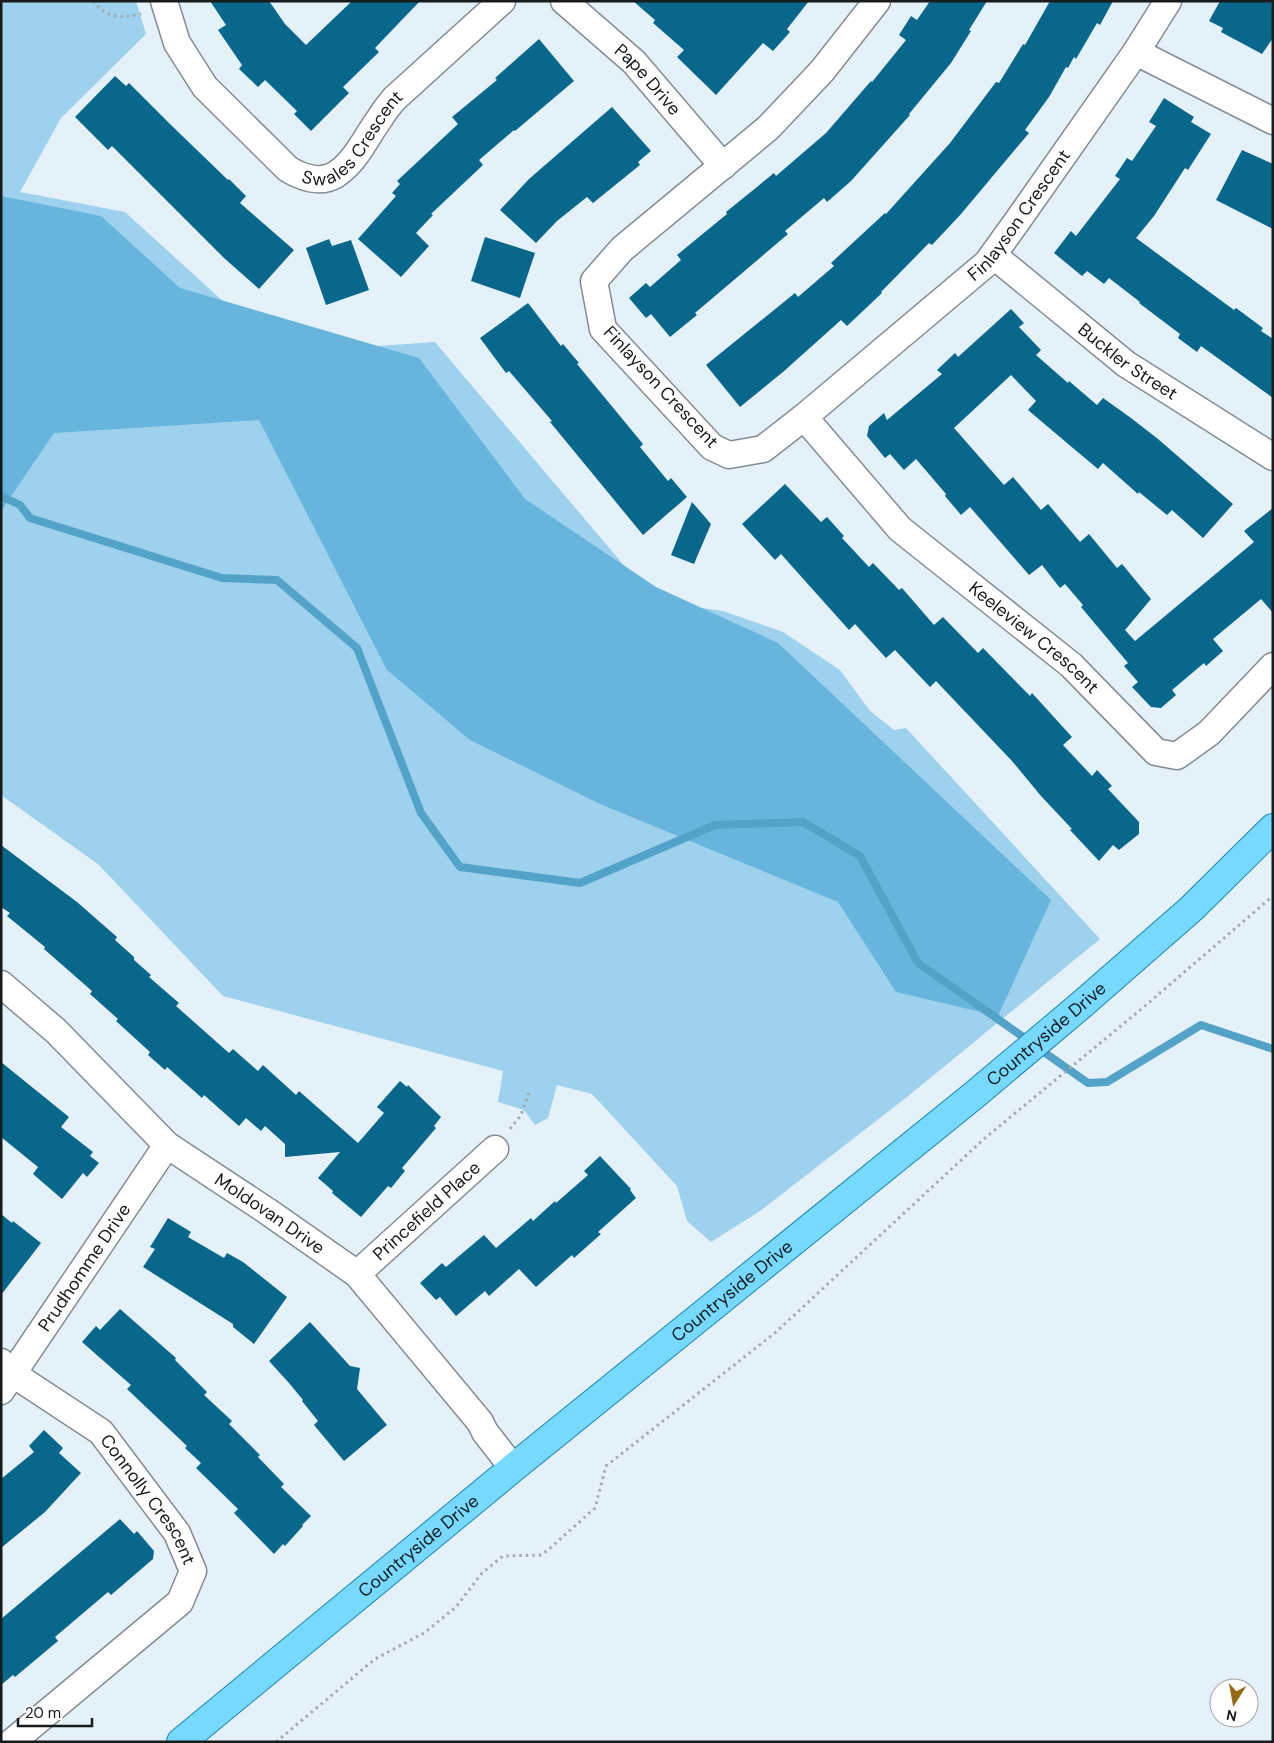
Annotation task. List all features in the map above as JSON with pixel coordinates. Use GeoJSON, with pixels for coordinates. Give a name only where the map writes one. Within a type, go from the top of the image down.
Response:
{"type":"FeatureCollection","features":[{"type":"Feature","properties":{"kind":"main road","name":"Countryside Drive"},"geometry":{"type":"LineString","coordinates":[[182,1742],[513,1468],[973,1096],[1101,989],[1191,909],[1273,828]]}},
{"type":"Feature","properties":{"kind":"street","name":"Swales Crescent"},"geometry":{"type":"LineString","coordinates":[[153,7],[205,88],[288,169],[302,177],[318,179],[334,176],[351,161],[394,99],[502,1]]}},
{"type":"Feature","properties":{"kind":"street","name":"Pape Drive"},"geometry":{"type":"LineString","coordinates":[[564,1],[634,62],[723,166]]}},
{"type":"Feature","properties":{"kind":"street","name":"Finlayson Crescent"},"geometry":{"type":"LineString","coordinates":[[877,1],[846,42],[768,128],[622,250],[594,281],[603,328],[712,447],[729,455],[763,449],[804,417],[986,263],[1136,52],[1168,1]]}},
{"type":"Feature","properties":{"kind":"street"},"geometry":{"type":"LineString","coordinates":[[1136,52],[1273,121]]}},
{"type":"Feature","properties":{"kind":"street","name":"Buckler Street"},"geometry":{"type":"LineString","coordinates":[[993,255],[1126,364],[1273,457]]}},
{"type":"Feature","properties":{"kind":"street","name":"Keeleview Crescent"},"geometry":{"type":"LineString","coordinates":[[804,417],[900,530],[1071,666],[1156,752],[1177,756],[1209,733],[1273,666]]}},
{"type":"Feature","properties":{"kind":"street","name":"Moldovan Drive"},"geometry":{"type":"LineString","coordinates":[[1,984],[56,1030],[167,1145],[268,1211],[357,1274],[480,1422],[485,1432],[513,1468]]}},
{"type":"Feature","properties":{"kind":"street","name":"Prudhomme Drive"},"geometry":{"type":"LineString","coordinates":[[5,1376],[167,1145]]}},
{"type":"Feature","properties":{"kind":"street","name":"Princefield Place"},"geometry":{"type":"LineString","coordinates":[[357,1274],[495,1149]]}},
{"type":"Feature","properties":{"kind":"street","name":"Connolly Crescent"},"geometry":{"type":"LineString","coordinates":[[5,1376],[101,1432],[177,1533],[193,1571],[180,1602],[12,1742]]}},
{"type":"Feature","properties":{"kind":"path"},"geometry":{"type":"LineString","coordinates":[[93,1],[111,16],[123,18],[153,7]]}},
{"type":"Feature","properties":{"kind":"path"},"geometry":{"type":"LineString","coordinates":[[276,1742],[375,1659],[424,1634],[456,1606],[482,1572],[503,1556],[541,1556],[595,1508],[606,1466],[776,1332],[978,1145],[1273,896]]}},
{"type":"Feature","properties":{"kind":"path"},"geometry":{"type":"LineString","coordinates":[[495,1149],[521,1116],[530,1090]]}},
{"type":"Feature","properties":{"kind":"shaded area"},"geometry":{"type":"Polygon","coordinates":[[[1,1],[136,1],[146,34],[61,118],[20,192],[125,212],[280,353],[435,342],[654,601],[723,611],[783,632],[840,670],[870,711],[894,730],[906,728],[1100,939],[907,1097],[760,1211],[711,1242],[687,1221],[677,1186],[592,1094],[557,1085],[548,1118],[535,1125],[524,1110],[498,1102],[503,1071],[223,996],[98,864],[1,795],[1,1]]]}},
{"type":"Feature","properties":{"kind":"shaded area"},"geometry":{"type":"Polygon","coordinates":[[[1,196],[101,216],[180,288],[419,358],[525,499],[656,587],[778,643],[1051,900],[998,1016],[896,992],[838,902],[600,804],[470,740],[387,670],[259,420],[54,433],[1,511],[1,196]]]}},
{"type":"Feature","properties":{"kind":"building"},"geometry":{"type":"Polygon","coordinates":[[[210,1],[269,1],[285,24],[306,45],[352,1],[420,1],[375,48],[379,52],[343,87],[349,93],[311,131],[294,114],[297,111],[265,80],[258,87],[239,69],[242,65],[218,30],[226,25],[210,1]]]}},
{"type":"Feature","properties":{"kind":"building"},"geometry":{"type":"Polygon","coordinates":[[[633,1],[809,1],[787,29],[790,32],[773,51],[763,43],[716,95],[677,57],[684,50],[653,23],[655,20],[633,1]]]}},
{"type":"Feature","properties":{"kind":"building"},"geometry":{"type":"Polygon","coordinates":[[[930,1],[987,1],[951,63],[910,115],[851,181],[827,202],[824,198],[785,231],[788,234],[695,313],[697,315],[670,337],[651,314],[646,318],[629,298],[646,283],[650,287],[681,260],[677,255],[727,214],[726,212],[774,173],[776,176],[826,133],[872,82],[906,40],[899,35],[911,16],[917,20],[930,1]]]}},
{"type":"Feature","properties":{"kind":"building"},"geometry":{"type":"Polygon","coordinates":[[[1050,1],[1113,1],[1100,25],[1097,23],[1076,59],[1074,57],[1068,68],[1066,67],[1049,97],[1025,130],[1029,133],[961,214],[932,245],[929,243],[882,293],[847,326],[841,320],[783,372],[740,407],[706,365],[795,293],[798,297],[834,266],[831,263],[886,214],[950,143],[996,82],[999,83],[1023,44],[1025,45],[1050,1]]]}},
{"type":"Feature","properties":{"kind":"building"},"geometry":{"type":"Polygon","coordinates":[[[1220,1],[1273,1],[1273,38],[1262,54],[1221,32],[1223,28],[1209,21],[1220,1]]]}},
{"type":"Feature","properties":{"kind":"building"},"geometry":{"type":"Polygon","coordinates":[[[539,39],[574,81],[479,160],[483,165],[431,214],[433,215],[416,233],[429,246],[401,277],[358,239],[396,196],[392,193],[400,184],[397,181],[458,124],[452,117],[497,80],[495,78],[539,39]]]}},
{"type":"Feature","properties":{"kind":"building"},"geometry":{"type":"Polygon","coordinates":[[[115,76],[126,86],[129,83],[229,179],[246,196],[240,203],[294,250],[259,289],[224,258],[112,146],[108,150],[75,117],[115,76]]]}},
{"type":"Feature","properties":{"kind":"building"},"geometry":{"type":"Polygon","coordinates":[[[1164,98],[1194,117],[1191,122],[1211,134],[1188,170],[1185,168],[1154,216],[1136,238],[1234,310],[1236,308],[1263,328],[1261,331],[1273,339],[1273,398],[1201,346],[1197,352],[1178,338],[1180,334],[1109,278],[1104,284],[1087,271],[1082,276],[1054,253],[1071,231],[1076,236],[1120,179],[1115,176],[1127,158],[1132,161],[1156,126],[1149,122],[1164,98]]]}},
{"type":"Feature","properties":{"kind":"building"},"geometry":{"type":"Polygon","coordinates":[[[612,107],[651,151],[638,162],[640,165],[593,203],[587,197],[557,221],[536,243],[500,210],[529,179],[612,107]]]}},
{"type":"Feature","properties":{"kind":"building"},"geometry":{"type":"Polygon","coordinates":[[[1242,150],[1273,164],[1273,229],[1216,200],[1242,150]]]}},
{"type":"Feature","properties":{"kind":"building"},"geometry":{"type":"Polygon","coordinates":[[[485,237],[535,253],[520,298],[471,281],[485,237]]]}},
{"type":"Feature","properties":{"kind":"building"},"geometry":{"type":"Polygon","coordinates":[[[329,239],[332,246],[351,240],[369,290],[326,305],[306,248],[329,239]]]}},
{"type":"Feature","properties":{"kind":"building"},"geometry":{"type":"Polygon","coordinates":[[[528,303],[561,346],[563,344],[579,363],[577,364],[643,444],[640,447],[668,481],[671,478],[687,497],[643,535],[550,422],[552,421],[509,371],[506,373],[480,338],[528,303]]]}},
{"type":"Feature","properties":{"kind":"building"},"geometry":{"type":"Polygon","coordinates":[[[1011,309],[1024,323],[1019,327],[1041,350],[1036,355],[1097,405],[1103,398],[1131,418],[1233,504],[1203,538],[1172,510],[1167,515],[1139,492],[1138,494],[1103,463],[1098,469],[1028,410],[1036,401],[1011,375],[954,428],[1004,485],[1013,477],[1041,510],[1048,504],[1080,542],[1089,534],[1117,568],[1122,564],[1151,599],[1125,630],[1135,641],[1254,542],[1244,531],[1273,508],[1273,613],[1261,599],[1213,639],[1223,651],[1206,666],[1204,663],[1172,690],[1176,695],[1161,708],[1151,707],[1132,687],[1138,682],[1124,666],[1128,663],[1081,607],[1083,605],[1065,584],[1060,588],[1042,565],[1029,575],[970,507],[961,515],[916,459],[904,470],[890,454],[885,458],[867,436],[869,426],[884,413],[887,420],[942,374],[937,370],[955,353],[958,357],[1011,309]]]}},
{"type":"Feature","properties":{"kind":"building"},"geometry":{"type":"Polygon","coordinates":[[[785,484],[821,522],[827,517],[844,536],[842,538],[869,567],[873,563],[899,590],[902,588],[934,625],[943,617],[978,653],[983,648],[1030,696],[1032,693],[1072,737],[1063,745],[1092,776],[1097,770],[1112,786],[1108,789],[1139,822],[1139,834],[1119,850],[1113,845],[1099,861],[1070,830],[1072,829],[1012,761],[936,681],[930,687],[895,650],[886,658],[855,624],[849,630],[781,554],[775,560],[742,524],[785,484]]]}},
{"type":"Feature","properties":{"kind":"building"},"geometry":{"type":"Polygon","coordinates":[[[692,502],[711,524],[694,564],[671,555],[692,502]]]}},
{"type":"Feature","properties":{"kind":"building"},"geometry":{"type":"Polygon","coordinates":[[[1,845],[77,902],[117,937],[115,940],[151,975],[149,977],[179,1003],[176,1006],[229,1053],[233,1049],[258,1071],[263,1065],[296,1095],[299,1091],[358,1143],[384,1113],[377,1107],[400,1081],[407,1087],[408,1085],[441,1117],[434,1126],[436,1128],[402,1168],[405,1171],[391,1188],[388,1186],[361,1217],[332,1193],[333,1191],[318,1178],[340,1152],[285,1157],[285,1144],[265,1126],[261,1131],[246,1118],[239,1126],[204,1095],[202,1098],[167,1067],[165,1070],[148,1055],[150,1052],[116,1021],[118,1019],[90,994],[92,991],[44,949],[45,947],[7,916],[10,913],[1,907],[1,845]]]}},
{"type":"Feature","properties":{"kind":"building"},"geometry":{"type":"Polygon","coordinates":[[[1,1062],[69,1117],[61,1127],[93,1152],[90,1156],[99,1163],[87,1177],[83,1173],[62,1199],[33,1174],[38,1167],[1,1137],[1,1062]]]}},
{"type":"Feature","properties":{"kind":"building"},"geometry":{"type":"Polygon","coordinates":[[[600,1156],[631,1189],[636,1198],[598,1232],[601,1234],[574,1258],[572,1255],[536,1287],[519,1269],[489,1296],[485,1291],[456,1316],[440,1297],[436,1300],[420,1283],[442,1263],[446,1267],[484,1235],[496,1248],[531,1218],[533,1221],[555,1201],[556,1203],[588,1175],[584,1171],[600,1156]]]}},
{"type":"Feature","properties":{"kind":"building"},"geometry":{"type":"Polygon","coordinates":[[[1,1214],[41,1243],[1,1295],[1,1214]]]}},
{"type":"Feature","properties":{"kind":"building"},"geometry":{"type":"Polygon","coordinates":[[[168,1218],[191,1232],[188,1237],[224,1258],[227,1253],[243,1262],[287,1297],[254,1344],[233,1327],[233,1324],[143,1267],[155,1249],[150,1247],[168,1218]]]}},
{"type":"Feature","properties":{"kind":"building"},"geometry":{"type":"Polygon","coordinates":[[[120,1309],[176,1358],[175,1360],[207,1392],[204,1395],[232,1421],[229,1424],[260,1455],[258,1457],[284,1484],[281,1487],[311,1516],[285,1546],[283,1544],[274,1554],[234,1513],[238,1509],[196,1468],[201,1463],[185,1448],[187,1446],[127,1389],[131,1385],[82,1342],[96,1326],[100,1330],[120,1309]]]}},
{"type":"Feature","properties":{"kind":"building"},"geometry":{"type":"Polygon","coordinates":[[[310,1322],[350,1366],[360,1368],[357,1389],[387,1425],[344,1461],[314,1425],[318,1421],[303,1400],[269,1361],[310,1322]]]}},
{"type":"Feature","properties":{"kind":"building"},"geometry":{"type":"Polygon","coordinates":[[[44,1430],[63,1448],[59,1453],[81,1473],[45,1512],[1,1548],[1,1479],[34,1452],[29,1446],[44,1430]]]}},
{"type":"Feature","properties":{"kind":"building"},"geometry":{"type":"Polygon","coordinates":[[[120,1519],[134,1534],[137,1531],[154,1551],[153,1559],[111,1595],[108,1592],[55,1637],[58,1641],[15,1677],[13,1675],[1,1685],[1,1619],[120,1519]]]}},
{"type":"Feature","properties":{"kind":"waterway"},"geometry":{"type":"LineString","coordinates":[[1,496],[20,505],[30,518],[222,578],[277,580],[357,648],[421,813],[460,867],[580,883],[715,825],[803,822],[860,856],[918,963],[1029,1041]]}},
{"type":"Feature","properties":{"kind":"waterway"},"geometry":{"type":"LineString","coordinates":[[1038,1048],[1088,1083],[1107,1082],[1201,1025],[1273,1049]]}}]}
